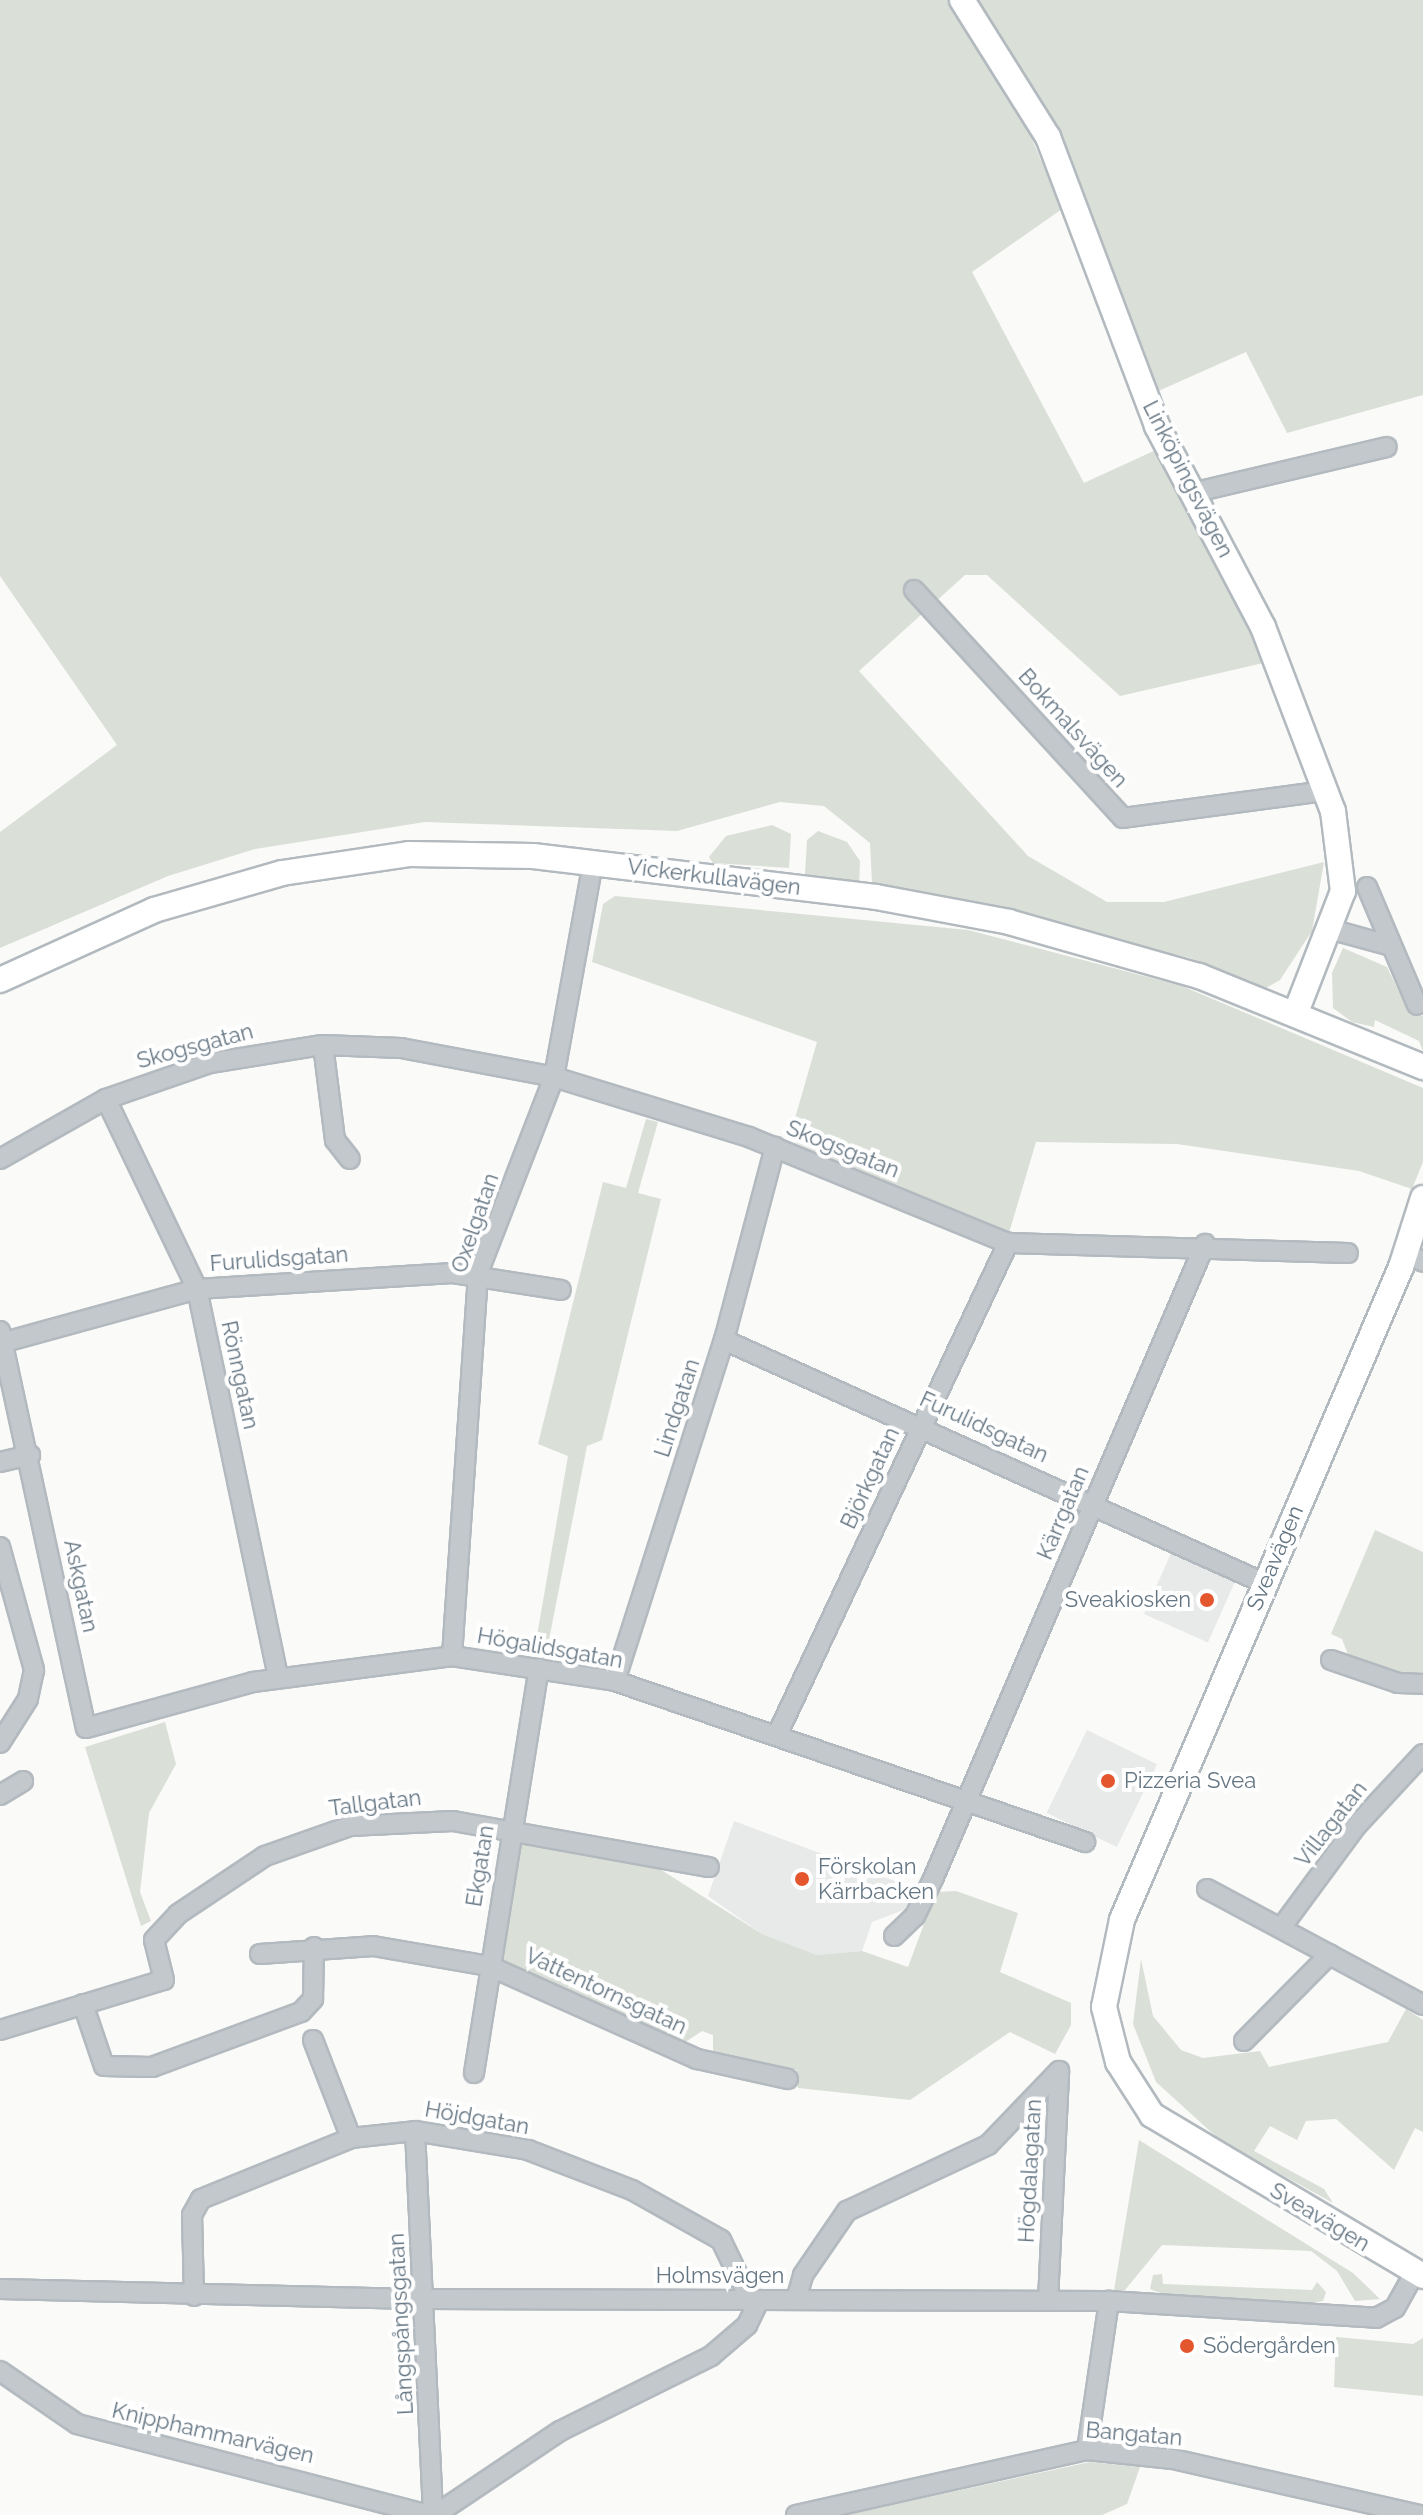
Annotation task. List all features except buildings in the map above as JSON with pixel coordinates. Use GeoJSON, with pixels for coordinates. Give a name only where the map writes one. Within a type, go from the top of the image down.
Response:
{"type":"FeatureCollection","features":[{"type":"Feature","properties":{"kind":"main road","name":"Linköpingsvägen"},"geometry":{"type":"LineString","coordinates":[[962,0],[1048,137],[1157,426],[1263,627],[1326,791],[1345,868],[1333,930],[1296,1012]]}},
{"type":"Feature","properties":{"kind":"main road","name":"Vickerkullavägen"},"geometry":{"type":"LineString","coordinates":[[0,980],[154,910],[282,873],[409,854],[593,863],[876,897],[1009,922],[1149,960],[1296,1012],[1423,1067]]}},
{"type":"Feature","properties":{"kind":"main road","name":"Sveavägen"},"geometry":{"type":"LineString","coordinates":[[1415,1257],[1423,1198]]}},
{"type":"Feature","properties":{"kind":"main road","name":"Sveavägen"},"geometry":{"type":"LineString","coordinates":[[1419,2274],[1218,2155],[1147,2085],[1124,2033],[1120,1984],[1147,1865],[1264,1583],[1415,1257],[1423,1231]]}},
{"type":"Feature","properties":{"kind":"street"},"geometry":{"type":"LineString","coordinates":[[1192,493],[1387,447]]}},
{"type":"Feature","properties":{"kind":"street","name":"Bokmalsvägen"},"geometry":{"type":"LineString","coordinates":[[914,590],[1123,818],[1326,791]]}},
{"type":"Feature","properties":{"kind":"street","name":"Oxelgatan"},"geometry":{"type":"LineString","coordinates":[[452,1656],[478,1273],[554,1077],[593,863]]}},
{"type":"Feature","properties":{"kind":"street"},"geometry":{"type":"LineString","coordinates":[[1367,887],[1417,1005]]}},
{"type":"Feature","properties":{"kind":"street"},"geometry":{"type":"LineString","coordinates":[[1333,930],[1391,946]]}},
{"type":"Feature","properties":{"kind":"street"},"geometry":{"type":"LineString","coordinates":[[323,1045],[335,1140],[350,1159]]}},
{"type":"Feature","properties":{"kind":"street","name":"Skogsgatan"},"geometry":{"type":"LineString","coordinates":[[0,1159],[106,1099],[210,1063],[323,1045],[436,1051],[554,1077],[775,1147],[1008,1243],[1205,1244],[1348,1253]]}},
{"type":"Feature","properties":{"kind":"street","name":"Rönngatan"},"geometry":{"type":"LineString","coordinates":[[106,1099],[197,1289],[278,1678]]}},
{"type":"Feature","properties":{"kind":"street","name":"Lindgatan"},"geometry":{"type":"LineString","coordinates":[[615,1681],[724,1340],[775,1147]]}},
{"type":"Feature","properties":{"kind":"street","name":"Björkgatan"},"geometry":{"type":"LineString","coordinates":[[777,1735],[1008,1243]]}},
{"type":"Feature","properties":{"kind":"street","name":"Kärrgatan"},"geometry":{"type":"LineString","coordinates":[[894,1936],[915,1916],[1205,1244]]}},
{"type":"Feature","properties":{"kind":"street","name":"Furulidsgatan"},"geometry":{"type":"LineString","coordinates":[[2,1337],[197,1289],[478,1273],[561,1290]]}},
{"type":"Feature","properties":{"kind":"street","name":"Askgatan"},"geometry":{"type":"LineString","coordinates":[[2,1337],[30,1455],[86,1728]]}},
{"type":"Feature","properties":{"kind":"street","name":"Furulidsgatan"},"geometry":{"type":"LineString","coordinates":[[724,1340],[922,1424],[1264,1583]]}},
{"type":"Feature","properties":{"kind":"street"},"geometry":{"type":"LineString","coordinates":[[0,1462],[30,1455]]}},
{"type":"Feature","properties":{"kind":"street"},"geometry":{"type":"LineString","coordinates":[[0,1547],[34,1670],[28,1699],[0,1743]]}},
{"type":"Feature","properties":{"kind":"street","name":"Högalidsgatan"},"geometry":{"type":"LineString","coordinates":[[86,1728],[278,1678],[452,1656],[615,1681],[1085,1842]]}},
{"type":"Feature","properties":{"kind":"street"},"geometry":{"type":"LineString","coordinates":[[1331,1660],[1398,1683],[1423,1684]]}},
{"type":"Feature","properties":{"kind":"street","name":"Ekgatan"},"geometry":{"type":"LineString","coordinates":[[474,2073],[510,1830],[539,1668]]}},
{"type":"Feature","properties":{"kind":"street","name":"Villagatan"},"geometry":{"type":"LineString","coordinates":[[1281,1928],[1357,1825],[1423,1754]]}},
{"type":"Feature","properties":{"kind":"street"},"geometry":{"type":"LineString","coordinates":[[0,1795],[23,1781]]}},
{"type":"Feature","properties":{"kind":"street","name":"Tallgatan"},"geometry":{"type":"LineString","coordinates":[[83,2004],[164,1980],[157,1932],[240,1870],[293,1844],[397,1820],[510,1830],[709,1867]]}},
{"type":"Feature","properties":{"kind":"street"},"geometry":{"type":"LineString","coordinates":[[1207,1889],[1423,2005]]}},
{"type":"Feature","properties":{"kind":"street"},"geometry":{"type":"LineString","coordinates":[[0,2030],[83,2004],[104,2066],[152,2067],[301,2012],[313,1999],[314,1947]]}},
{"type":"Feature","properties":{"kind":"street","name":"Vattentornsgatan"},"geometry":{"type":"LineString","coordinates":[[260,1954],[314,1947],[410,1950],[489,1966],[697,2059],[788,2079]]}},
{"type":"Feature","properties":{"kind":"street"},"geometry":{"type":"LineString","coordinates":[[1244,2041],[1330,1954]]}},
{"type":"Feature","properties":{"kind":"street"},"geometry":{"type":"LineString","coordinates":[[313,2040],[351,2138]]}},
{"type":"Feature","properties":{"kind":"street","name":"Högdalagatan"},"geometry":{"type":"LineString","coordinates":[[796,2300],[803,2275],[847,2211],[988,2145],[1059,2071],[1048,2300]]}},
{"type":"Feature","properties":{"kind":"street","name":"Höjdgatan"},"geometry":{"type":"LineString","coordinates":[[194,2296],[192,2215],[201,2199],[351,2138],[415,2131],[528,2150],[632,2190],[721,2240],[754,2300]]}},
{"type":"Feature","properties":{"kind":"street","name":"Långspångsgatan"},"geometry":{"type":"LineString","coordinates":[[415,2131],[432,2515]]}},
{"type":"Feature","properties":{"kind":"street","name":"Holmsvägen"},"geometry":{"type":"LineString","coordinates":[[0,2289],[194,2296],[424,2299],[1109,2301],[1376,2318],[1395,2308],[1419,2274]]}},
{"type":"Feature","properties":{"kind":"street"},"geometry":{"type":"LineString","coordinates":[[432,2515],[560,2431],[711,2356],[747,2325],[754,2300]]}},
{"type":"Feature","properties":{"kind":"street"},"geometry":{"type":"LineString","coordinates":[[1087,2450],[1109,2301]]}},
{"type":"Feature","properties":{"kind":"street","name":"Knipphammarvägen"},"geometry":{"type":"LineString","coordinates":[[0,2371],[77,2424],[432,2515]]}},
{"type":"Feature","properties":{"kind":"street","name":"Bangatan"},"geometry":{"type":"LineString","coordinates":[[796,2515],[1087,2450],[1173,2459],[1420,2515]]}},
{"type":"Feature","properties":{"kind":"shaded area"},"geometry":{"type":"Polygon","coordinates":[[[0,0],[1423,0],[1423,395],[1287,433],[1246,352],[1136,401],[1086,202],[1015,100],[1062,209],[972,272],[1084,483],[1158,449],[1272,661],[1120,696],[987,575],[965,575],[859,671],[1028,856],[1107,902],[1164,902],[1324,862],[1312,931],[1280,980],[1266,988],[1190,958],[872,882],[870,843],[824,806],[780,802],[677,831],[425,822],[255,849],[168,876],[0,948],[0,832],[117,745],[0,576],[0,0]]]}},
{"type":"Feature","properties":{"kind":"shaded area"},"geometry":{"type":"Polygon","coordinates":[[[772,825],[791,834],[789,868],[713,863],[709,857],[726,836],[772,825]]]}},
{"type":"Feature","properties":{"kind":"shaded area"},"geometry":{"type":"Polygon","coordinates":[[[818,831],[847,842],[860,861],[859,887],[805,874],[807,840],[818,831]]]}},
{"type":"Feature","properties":{"kind":"shaded area"},"geometry":{"type":"Polygon","coordinates":[[[615,896],[968,930],[1182,986],[1423,1088],[1423,1162],[1412,1189],[1359,1171],[1177,1144],[1036,1142],[1009,1233],[796,1143],[791,1132],[817,1042],[592,962],[603,904],[615,896]]]}},
{"type":"Feature","properties":{"kind":"shaded area"},"geometry":{"type":"Polygon","coordinates":[[[1343,948],[1387,967],[1410,1015],[1423,1016],[1423,1051],[1419,1041],[1375,1020],[1374,1027],[1352,1022],[1333,1008],[1332,973],[1343,948]]]}},
{"type":"Feature","properties":{"kind":"shaded area"},"geometry":{"type":"Polygon","coordinates":[[[646,1119],[658,1122],[638,1193],[661,1199],[602,1440],[587,1446],[545,1660],[533,1659],[568,1456],[538,1444],[603,1182],[626,1188],[646,1119]]]}},
{"type":"Feature","properties":{"kind":"shaded area"},"geometry":{"type":"Polygon","coordinates":[[[1375,1530],[1423,1552],[1423,1675],[1400,1677],[1349,1657],[1342,1639],[1331,1634],[1375,1530]]]}},
{"type":"Feature","properties":{"kind":"shaded area"},"geometry":{"type":"Polygon","coordinates":[[[1172,1551],[1236,1579],[1208,1643],[1144,1614],[1172,1551]]]}},
{"type":"Feature","properties":{"kind":"shaded area"},"geometry":{"type":"Polygon","coordinates":[[[165,1722],[176,1764],[149,1813],[140,1892],[151,1921],[141,1926],[85,1747],[165,1722]]]}},
{"type":"Feature","properties":{"kind":"shaded area"},"geometry":{"type":"Polygon","coordinates":[[[1087,1730],[1157,1764],[1117,1847],[1047,1813],[1087,1730]]]}},
{"type":"Feature","properties":{"kind":"shaded area","name":"Förskolan Kärrbacken"},"geometry":{"type":"Polygon","coordinates":[[[734,1821],[916,1889],[909,1908],[872,1922],[862,1951],[817,1955],[762,1934],[708,1896],[734,1821]]]}},
{"type":"Feature","properties":{"kind":"shaded area"},"geometry":{"type":"Polygon","coordinates":[[[510,1840],[655,1866],[762,1934],[817,1955],[862,1951],[908,1967],[936,1892],[956,1891],[1018,1913],[1000,1972],[1071,2003],[1071,2025],[1055,2054],[1010,2032],[910,2100],[798,2088],[797,2070],[724,2057],[713,2052],[713,2035],[702,2031],[681,2045],[498,1958],[510,1840]]]}},
{"type":"Feature","properties":{"kind":"shaded area"},"geometry":{"type":"Polygon","coordinates":[[[1141,1959],[1153,2016],[1181,2050],[1203,2058],[1260,2051],[1269,2067],[1388,2042],[1406,2009],[1423,2020],[1423,2132],[1415,2128],[1394,2170],[1336,2119],[1306,2121],[1297,2140],[1270,2126],[1254,2151],[1324,2189],[1333,2203],[1221,2141],[1156,2082],[1133,2024],[1141,1959]]]}},
{"type":"Feature","properties":{"kind":"shaded area"},"geometry":{"type":"Polygon","coordinates":[[[1139,2140],[1353,2273],[1380,2299],[1355,2301],[1337,2271],[1311,2251],[1162,2245],[1125,2290],[1114,2290],[1139,2140]]]}},
{"type":"Feature","properties":{"kind":"shaded area"},"geometry":{"type":"Polygon","coordinates":[[[1162,2274],[1163,2284],[1312,2290],[1317,2282],[1326,2292],[1323,2301],[1311,2303],[1171,2297],[1150,2289],[1153,2275],[1162,2274]]]}},
{"type":"Feature","properties":{"kind":"shaded area"},"geometry":{"type":"Polygon","coordinates":[[[1336,2337],[1413,2344],[1423,2338],[1423,2396],[1334,2387],[1336,2337]]]}},
{"type":"Feature","properties":{"kind":"shaded area"},"geometry":{"type":"Polygon","coordinates":[[[1090,2462],[1140,2467],[1127,2504],[1102,2515],[846,2515],[1090,2462]]]}},
{"type":"Feature","properties":{"kind":"place","name":"Sveakiosken"},"geometry":{"type":"Point","coordinates":[1207,1600]}},
{"type":"Feature","properties":{"kind":"place","name":"Pizzeria Svea"},"geometry":{"type":"Point","coordinates":[1108,1781]}},
{"type":"Feature","properties":{"kind":"place","name":"Förskolan Kärrbacken"},"geometry":{"type":"Point","coordinates":[802,1879]}},
{"type":"Feature","properties":{"kind":"place","name":"Södergården"},"geometry":{"type":"Point","coordinates":[1187,2346]}}]}
